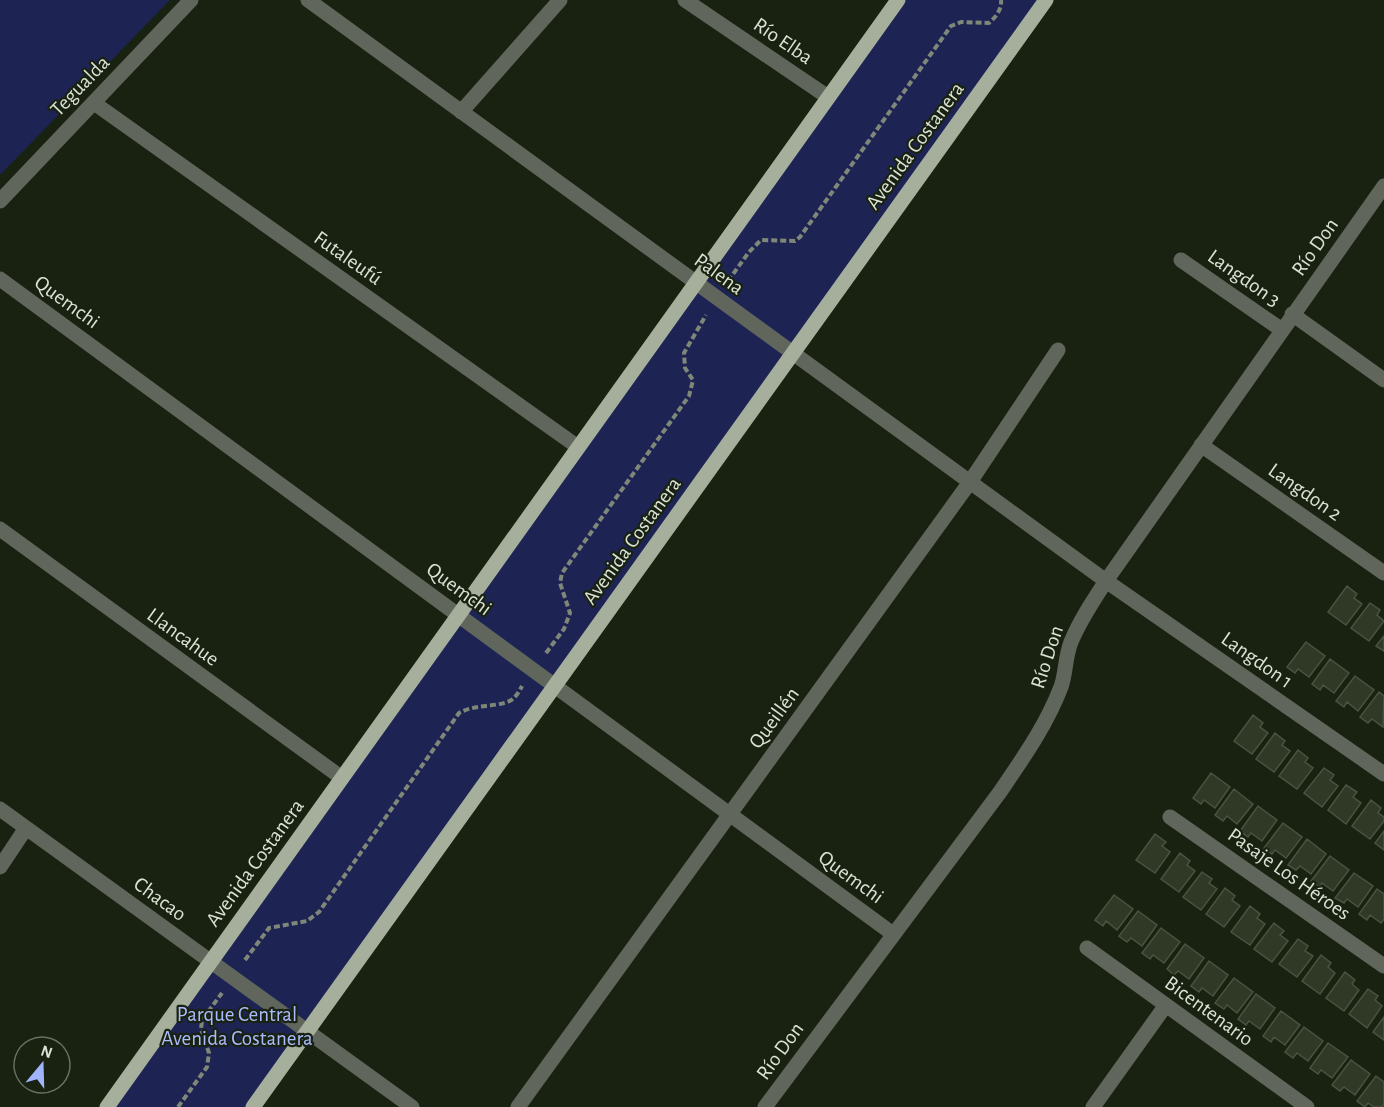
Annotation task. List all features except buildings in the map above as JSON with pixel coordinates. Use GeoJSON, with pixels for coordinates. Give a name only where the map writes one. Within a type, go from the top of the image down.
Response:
{"type":"FeatureCollection","features":[{"type":"Feature","properties":{"kind":"main road","name":"Avenida Costanera"},"geometry":{"type":"LineString","coordinates":[[107,1107],[898,0]]}},
{"type":"Feature","properties":{"kind":"main road","name":"Avenida Costanera"},"geometry":{"type":"LineString","coordinates":[[253,1107],[1046,0]]}},
{"type":"Feature","properties":{"kind":"street","name":"Tegualda"},"geometry":{"type":"LineString","coordinates":[[0,201],[191,0]]}},
{"type":"Feature","properties":{"kind":"street","name":"Palena"},"geometry":{"type":"LineString","coordinates":[[308,0],[1106,581]]}},
{"type":"Feature","properties":{"kind":"street"},"geometry":{"type":"LineString","coordinates":[[461,112],[560,0]]}},
{"type":"Feature","properties":{"kind":"street","name":"Río Elba"},"geometry":{"type":"LineString","coordinates":[[685,0],[828,97]]}},
{"type":"Feature","properties":{"kind":"street","name":"Futaleufú"},"geometry":{"type":"LineString","coordinates":[[94,103],[578,447]]}},
{"type":"Feature","properties":{"kind":"street","name":"Río Don"},"geometry":{"type":"LineString","coordinates":[[765,1107],[1000,792],[1037,738],[1062,684],[1071,642],[1082,619],[1292,314],[1384,186]]}},
{"type":"Feature","properties":{"kind":"street","name":"Langdon 3"},"geometry":{"type":"LineString","coordinates":[[1181,260],[1282,330]]}},
{"type":"Feature","properties":{"kind":"street","name":"Quemchi"},"geometry":{"type":"LineString","coordinates":[[0,279],[893,934]]}},
{"type":"Feature","properties":{"kind":"street"},"geometry":{"type":"LineString","coordinates":[[1292,314],[1384,380]]}},
{"type":"Feature","properties":{"kind":"street","name":"Queillén"},"geometry":{"type":"LineString","coordinates":[[518,1107],[970,482],[1058,350]]}},
{"type":"Feature","properties":{"kind":"street","name":"Langdon 2"},"geometry":{"type":"LineString","coordinates":[[1201,445],[1384,573]]}},
{"type":"Feature","properties":{"kind":"street","name":"Llancahue"},"geometry":{"type":"LineString","coordinates":[[0,529],[342,778]]}},
{"type":"Feature","properties":{"kind":"street","name":"Langdon 1"},"geometry":{"type":"LineString","coordinates":[[1106,581],[1384,774]]}},
{"type":"Feature","properties":{"kind":"street","name":"Chacao"},"geometry":{"type":"LineString","coordinates":[[0,809],[412,1107]]}},
{"type":"Feature","properties":{"kind":"street","name":"Pasaje Los Héroes"},"geometry":{"type":"LineString","coordinates":[[1170,817],[1384,966]]}},
{"type":"Feature","properties":{"kind":"street"},"geometry":{"type":"LineString","coordinates":[[0,867],[26,828]]}},
{"type":"Feature","properties":{"kind":"street","name":"Bicentenario"},"geometry":{"type":"LineString","coordinates":[[1087,948],[1304,1106]]}},
{"type":"Feature","properties":{"kind":"street"},"geometry":{"type":"LineString","coordinates":[[1093,1107],[1166,1005]]}},
{"type":"Feature","properties":{"kind":"path"},"geometry":{"type":"LineString","coordinates":[[178,1107],[207,1067],[209,1053],[201,1029],[202,1020],[269,927],[307,921],[319,912],[459,713],[479,705],[506,704],[514,699],[564,629],[570,613],[560,583],[562,573],[689,396],[693,380],[685,368],[684,353],[716,297],[748,252],[761,240],[795,241],[800,237],[951,26],[960,22],[989,23],[996,17],[1001,0]]}},
{"type":"Feature","properties":{"kind":"green space"},"geometry":{"type":"Polygon","coordinates":[[[0,0],[170,0],[0,175],[0,0]]]}},
{"type":"Feature","properties":{"kind":"green space","name":"Parque Central Avenida Costanera"},"geometry":{"type":"Polygon","coordinates":[[[906,0],[1038,0],[245,1107],[112,1107],[906,0]]]}}]}
